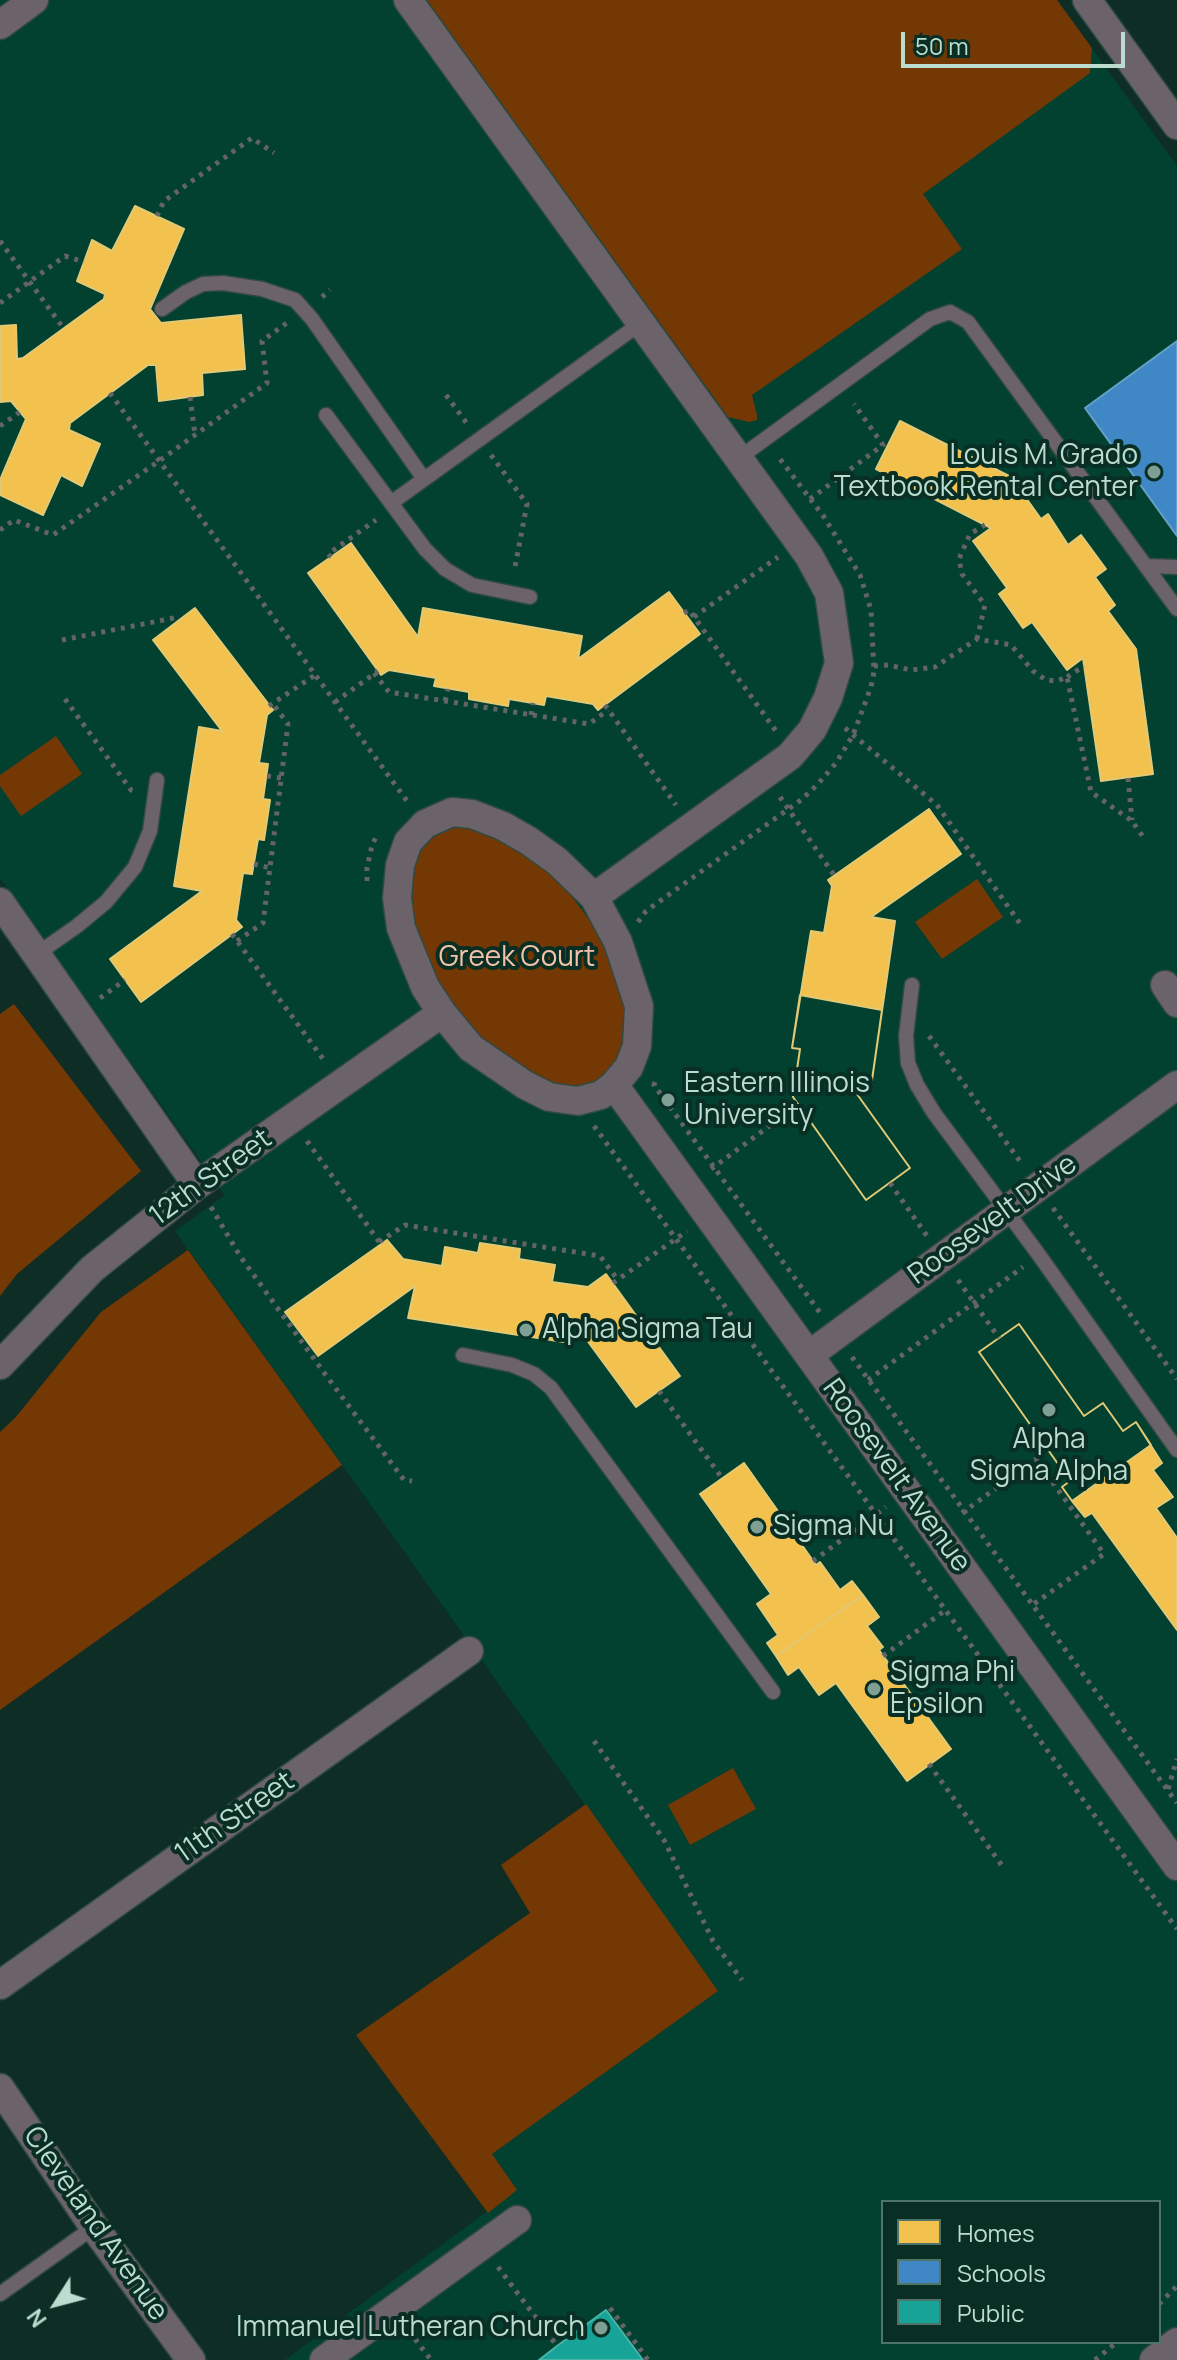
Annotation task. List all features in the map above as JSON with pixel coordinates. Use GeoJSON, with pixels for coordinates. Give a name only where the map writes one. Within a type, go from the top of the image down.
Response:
{"type":"FeatureCollection","features":[{"type":"Feature","properties":{"kind":"street"},"geometry":{"type":"LineString","coordinates":[[0,25],[34,0]]}},
{"type":"Feature","properties":{"kind":"street"},"geometry":{"type":"LineString","coordinates":[[408,0],[809,556],[829,593],[839,663],[828,698],[812,730],[790,756],[594,897]]}},
{"type":"Feature","properties":{"kind":"street"},"geometry":{"type":"LineString","coordinates":[[1087,0],[1177,125]]}},
{"type":"Feature","properties":{"kind":"street"},"geometry":{"type":"LineString","coordinates":[[452,812],[472,814],[503,826],[557,861],[594,897],[618,942],[639,1006],[637,1046],[629,1067],[601,1095],[578,1101],[549,1097],[525,1085],[471,1048],[425,987],[401,928],[397,898],[400,865],[408,842],[425,824],[452,812]]}},
{"type":"Feature","properties":{"kind":"street"},"geometry":{"type":"LineString","coordinates":[[0,902],[197,1185]]}},
{"type":"Feature","properties":{"kind":"street","name":"12th Street"},"geometry":{"type":"LineString","coordinates":[[0,1365],[92,1269],[197,1185],[442,1013]]}},
{"type":"Feature","properties":{"kind":"street","name":"Roosevelt Avenue"},"geometry":{"type":"LineString","coordinates":[[614,1085],[1177,1866]]}},
{"type":"Feature","properties":{"kind":"street","name":"Roosevelt Drive"},"geometry":{"type":"LineString","coordinates":[[809,1355],[1177,1085]]}},
{"type":"Feature","properties":{"kind":"street","name":"11th Street"},"geometry":{"type":"LineString","coordinates":[[0,1985],[469,1651]]}},
{"type":"Feature","properties":{"kind":"street","name":"Cleveland Avenue"},"geometry":{"type":"LineString","coordinates":[[0,2088],[94,2227],[191,2360]]}},
{"type":"Feature","properties":{"kind":"street"},"geometry":{"type":"LineString","coordinates":[[324,2360],[517,2220]]}},
{"type":"Feature","properties":{"kind":"street"},"geometry":{"type":"LineString","coordinates":[[1154,2360],[1177,2342]]}},
{"type":"Feature","properties":{"kind":"lane"},"geometry":{"type":"LineString","coordinates":[[162,309],[203,284],[223,283],[262,289],[295,300],[424,479]]}},
{"type":"Feature","properties":{"kind":"lane"},"geometry":{"type":"LineString","coordinates":[[739,458],[930,319],[950,312],[968,322],[1177,609]]}},
{"type":"Feature","properties":{"kind":"lane"},"geometry":{"type":"LineString","coordinates":[[393,505],[424,479],[641,323]]}},
{"type":"Feature","properties":{"kind":"lane"},"geometry":{"type":"LineString","coordinates":[[326,415],[425,549],[445,569],[472,585],[530,597]]}},
{"type":"Feature","properties":{"kind":"lane"},"geometry":{"type":"LineString","coordinates":[[1146,566],[1177,567]]}},
{"type":"Feature","properties":{"kind":"lane"},"geometry":{"type":"LineString","coordinates":[[37,954],[106,902],[135,867],[150,831],[156,787]]}},
{"type":"Feature","properties":{"kind":"lane"},"geometry":{"type":"LineString","coordinates":[[912,985],[906,1036],[908,1063],[917,1085],[1177,1450]]}},
{"type":"Feature","properties":{"kind":"lane"},"geometry":{"type":"LineString","coordinates":[[463,1355],[512,1365],[534,1374],[551,1388],[773,1692]]}},
{"type":"Feature","properties":{"kind":"lane"},"geometry":{"type":"LineString","coordinates":[[0,2294],[94,2227]]}},
{"type":"Feature","properties":{"kind":"path"},"geometry":{"type":"LineString","coordinates":[[157,216],[164,201],[252,138],[274,153]]}},
{"type":"Feature","properties":{"kind":"path"},"geometry":{"type":"LineString","coordinates":[[0,241],[64,329]]}},
{"type":"Feature","properties":{"kind":"path"},"geometry":{"type":"LineString","coordinates":[[0,303],[65,256],[84,262]]}},
{"type":"Feature","properties":{"kind":"path"},"geometry":{"type":"LineString","coordinates":[[0,530],[14,520],[53,535],[267,383],[262,341],[330,290]]}},
{"type":"Feature","properties":{"kind":"path"},"geometry":{"type":"LineString","coordinates":[[110,393],[407,801],[396,809]]}},
{"type":"Feature","properties":{"kind":"path"},"geometry":{"type":"LineString","coordinates":[[446,395],[527,504],[510,593]]}},
{"type":"Feature","properties":{"kind":"path"},"geometry":{"type":"LineString","coordinates":[[190,397],[195,435]]}},
{"type":"Feature","properties":{"kind":"path"},"geometry":{"type":"LineString","coordinates":[[810,499],[885,446],[854,404]]}},
{"type":"Feature","properties":{"kind":"path"},"geometry":{"type":"LineString","coordinates":[[0,426],[20,412]]}},
{"type":"Feature","properties":{"kind":"path"},"geometry":{"type":"LineString","coordinates":[[642,932],[637,920],[646,911],[801,800],[817,785],[836,763],[853,735],[871,687],[874,666],[871,610],[866,592],[851,558],[780,459]]}},
{"type":"Feature","properties":{"kind":"path"},"geometry":{"type":"LineString","coordinates":[[331,557],[328,554],[393,505]]}},
{"type":"Feature","properties":{"kind":"path"},"geometry":{"type":"LineString","coordinates":[[874,666],[888,665],[911,670],[935,667],[977,639],[985,605],[962,574],[959,559],[970,534],[985,525]]}},
{"type":"Feature","properties":{"kind":"path"},"geometry":{"type":"LineString","coordinates":[[694,617],[778,556]]}},
{"type":"Feature","properties":{"kind":"path"},"geometry":{"type":"LineString","coordinates":[[684,613],[689,610],[780,737]]}},
{"type":"Feature","properties":{"kind":"path"},"geometry":{"type":"LineString","coordinates":[[62,640],[174,618],[177,622]]}},
{"type":"Feature","properties":{"kind":"path"},"geometry":{"type":"LineString","coordinates":[[977,639],[1011,645],[1033,671],[1046,680],[1057,681],[1084,666]]}},
{"type":"Feature","properties":{"kind":"path"},"geometry":{"type":"LineString","coordinates":[[335,702],[376,672],[389,692],[491,706],[531,715],[589,724],[606,708],[681,813]]}},
{"type":"Feature","properties":{"kind":"path"},"geometry":{"type":"LineString","coordinates":[[237,941],[263,923],[288,724],[271,705],[315,675]]}},
{"type":"Feature","properties":{"kind":"path"},"geometry":{"type":"LineString","coordinates":[[1067,677],[1091,792],[1132,821],[1144,838]]}},
{"type":"Feature","properties":{"kind":"path"},"geometry":{"type":"LineString","coordinates":[[445,701],[448,689]]}},
{"type":"Feature","properties":{"kind":"path"},"geometry":{"type":"LineString","coordinates":[[65,699],[131,790],[156,787]]}},
{"type":"Feature","properties":{"kind":"path"},"geometry":{"type":"LineString","coordinates":[[531,715],[533,703]]}},
{"type":"Feature","properties":{"kind":"path"},"geometry":{"type":"LineString","coordinates":[[838,723],[937,805],[1021,925]]}},
{"type":"Feature","properties":{"kind":"path"},"geometry":{"type":"LineString","coordinates":[[267,776],[281,778]]}},
{"type":"Feature","properties":{"kind":"path"},"geometry":{"type":"LineString","coordinates":[[1128,778],[1132,821]]}},
{"type":"Feature","properties":{"kind":"path"},"geometry":{"type":"LineString","coordinates":[[778,794],[834,875]]}},
{"type":"Feature","properties":{"kind":"path"},"geometry":{"type":"LineString","coordinates":[[267,822],[275,823]]}},
{"type":"Feature","properties":{"kind":"path"},"geometry":{"type":"LineString","coordinates":[[946,833],[953,828]]}},
{"type":"Feature","properties":{"kind":"path"},"geometry":{"type":"LineString","coordinates":[[367,884],[367,868],[378,833]]}},
{"type":"Feature","properties":{"kind":"path"},"geometry":{"type":"LineString","coordinates":[[254,864],[270,868]]}},
{"type":"Feature","properties":{"kind":"path"},"geometry":{"type":"LineString","coordinates":[[232,934],[328,1065]]}},
{"type":"Feature","properties":{"kind":"path"},"geometry":{"type":"LineString","coordinates":[[92,1005],[125,980]]}},
{"type":"Feature","properties":{"kind":"path"},"geometry":{"type":"LineString","coordinates":[[659,1073],[654,1085],[1177,1803]]}},
{"type":"Feature","properties":{"kind":"path"},"geometry":{"type":"LineString","coordinates":[[704,1174],[798,1105]]}},
{"type":"Feature","properties":{"kind":"path"},"geometry":{"type":"LineString","coordinates":[[594,1126],[1177,1929]]}},
{"type":"Feature","properties":{"kind":"path"},"geometry":{"type":"LineString","coordinates":[[304,1137],[380,1243],[405,1225],[570,1251],[600,1256],[615,1282],[689,1230]]}},
{"type":"Feature","properties":{"kind":"path"},"geometry":{"type":"LineString","coordinates":[[197,1185],[240,1256],[325,1374],[404,1480],[412,1481]]}},
{"type":"Feature","properties":{"kind":"path"},"geometry":{"type":"LineString","coordinates":[[868,1380],[1071,1232]]}},
{"type":"Feature","properties":{"kind":"path"},"geometry":{"type":"LineString","coordinates":[[659,1391],[722,1478]]}},
{"type":"Feature","properties":{"kind":"path"},"geometry":{"type":"LineString","coordinates":[[957,1516],[1036,1459],[1070,1502],[1104,1554],[1021,1614]]}},
{"type":"Feature","properties":{"kind":"path"},"geometry":{"type":"LineString","coordinates":[[813,1561],[888,1505]]}},
{"type":"Feature","properties":{"kind":"path"},"geometry":{"type":"LineString","coordinates":[[883,1656],[958,1601]]}},
{"type":"Feature","properties":{"kind":"path"},"geometry":{"type":"LineString","coordinates":[[594,1741],[664,1840],[713,1941],[742,1980]]}},
{"type":"Feature","properties":{"kind":"path"},"geometry":{"type":"LineString","coordinates":[[1168,1790],[1177,1759]]}},
{"type":"Feature","properties":{"kind":"path"},"geometry":{"type":"LineString","coordinates":[[929,1764],[1003,1867]]}},
{"type":"Feature","properties":{"kind":"path"},"geometry":{"type":"LineString","coordinates":[[482,2245],[557,2346]]}},
{"type":"Feature","properties":{"kind":"path"},"geometry":{"type":"LineString","coordinates":[[1161,2302],[1177,2286]]}},
{"type":"Feature","properties":{"kind":"path"},"geometry":{"type":"LineString","coordinates":[[610,2308],[648,2360]]}},
{"type":"Feature","properties":{"kind":"path"},"geometry":{"type":"LineString","coordinates":[[406,2327],[431,2360]]}},
{"type":"Feature","properties":{"kind":"path"},"geometry":{"type":"LineString","coordinates":[[1095,2360],[1115,2344]]}},
{"type":"Feature","properties":{"kind":"shaded area","name":"Eastern Illinois University"},"geometry":{"type":"Polygon","coordinates":[[[0,0],[1057,0],[1177,166],[1177,2360],[285,2360],[516,2190],[491,2154],[718,1991],[175,1231],[225,1195],[0,878],[0,0]]]}},
{"type":"Feature","properties":{"kind":"green space"},"geometry":{"type":"Polygon","coordinates":[[[427,0],[1057,0],[1092,48],[1090,73],[923,194],[962,249],[752,395],[757,420],[749,422],[728,417],[427,0]]]}},
{"type":"Feature","properties":{"kind":"green space"},"geometry":{"type":"Polygon","coordinates":[[[56,736],[82,774],[21,816],[0,786],[0,775],[56,736]]]}},
{"type":"Feature","properties":{"kind":"green space","name":"Greek Court"},"geometry":{"type":"Polygon","coordinates":[[[461,825],[484,830],[540,863],[563,885],[606,947],[624,1005],[627,1030],[624,1049],[616,1066],[599,1081],[574,1089],[559,1087],[531,1076],[474,1033],[433,980],[411,916],[407,870],[426,838],[443,829],[461,825]]]}},
{"type":"Feature","properties":{"kind":"green space"},"geometry":{"type":"Polygon","coordinates":[[[977,879],[1003,917],[942,959],[915,922],[977,879]]]}},
{"type":"Feature","properties":{"kind":"green space"},"geometry":{"type":"Polygon","coordinates":[[[14,1004],[141,1171],[17,1274],[0,1296],[0,1014],[14,1004]]]}},
{"type":"Feature","properties":{"kind":"green space"},"geometry":{"type":"Polygon","coordinates":[[[188,1250],[342,1465],[0,1710],[0,1432],[15,1418],[101,1312],[188,1250]]]}},
{"type":"Feature","properties":{"kind":"green space"},"geometry":{"type":"Polygon","coordinates":[[[733,1768],[756,1809],[690,1845],[668,1805],[733,1768]]]}},
{"type":"Feature","properties":{"kind":"green space"},"geometry":{"type":"Polygon","coordinates":[[[586,1804],[718,1991],[492,2154],[517,2190],[488,2213],[356,2035],[530,1913],[501,1865],[586,1804]]]}},
{"type":"Feature","properties":{"kind":"building: Homes"},"geometry":{"type":"Polygon","coordinates":[[[135,206],[184,229],[150,309],[161,323],[241,315],[245,369],[202,373],[203,395],[159,401],[156,365],[148,365],[70,423],[69,430],[100,444],[82,486],[61,475],[43,515],[0,495],[0,480],[26,419],[11,401],[0,402],[0,326],[16,325],[17,359],[23,358],[104,299],[105,294],[77,281],[92,240],[112,251],[135,206]]]}},
{"type":"Feature","properties":{"kind":"building: Homes"},"geometry":{"type":"Polygon","coordinates":[[[900,421],[1011,477],[1041,519],[1048,514],[1068,545],[1081,535],[1106,569],[1095,577],[1115,605],[1108,611],[1136,649],[1153,774],[1101,781],[1083,658],[1067,670],[1032,622],[1023,628],[999,594],[1007,588],[973,541],[991,528],[876,469],[900,421]]]}},
{"type":"Feature","properties":{"kind":"building: Homes"},"geometry":{"type":"Polygon","coordinates":[[[351,543],[418,637],[423,608],[582,636],[578,659],[669,592],[700,634],[598,710],[593,704],[546,696],[544,705],[509,699],[508,706],[469,699],[469,692],[434,686],[436,678],[389,670],[381,675],[308,573],[351,543]]]}},
{"type":"Feature","properties":{"kind":"building: Homes"},"geometry":{"type":"Polygon","coordinates":[[[195,608],[273,710],[267,715],[259,763],[268,764],[263,799],[270,800],[264,840],[258,839],[252,874],[243,873],[236,920],[242,927],[141,1002],[110,959],[202,891],[174,886],[199,727],[222,731],[153,640],[195,608]]]}},
{"type":"Feature","properties":{"kind":"building: Homes"},"geometry":{"type":"Polygon","coordinates":[[[929,809],[961,854],[871,917],[895,921],[872,1080],[844,1076],[910,1168],[866,1200],[793,1097],[800,1049],[792,1048],[811,931],[824,933],[832,886],[828,880],[929,809]]]}},
{"type":"Feature","properties":{"kind":"building: Homes"},"geometry":{"type":"Polygon","coordinates":[[[800,995],[882,1010],[872,1080],[844,1076],[910,1168],[866,1200],[793,1097],[800,1049],[792,1048],[800,995]]]}},
{"type":"Feature","properties":{"kind":"building: Homes","name":"Alpha Sigma Tau"},"geometry":{"type":"Polygon","coordinates":[[[387,1240],[403,1259],[442,1266],[445,1247],[478,1253],[480,1243],[520,1249],[519,1259],[555,1265],[552,1282],[588,1287],[606,1274],[680,1376],[636,1407],[567,1313],[564,1342],[408,1318],[415,1286],[318,1356],[285,1312],[387,1240]]]}},
{"type":"Feature","properties":{"kind":"building: Homes"},"geometry":{"type":"Polygon","coordinates":[[[1019,1324],[1084,1416],[1103,1403],[1123,1431],[1136,1422],[1162,1463],[1153,1470],[1173,1497],[1156,1508],[1177,1538],[1177,1630],[1092,1513],[1085,1517],[1062,1487],[1070,1481],[979,1352],[1019,1324]]]}},
{"type":"Feature","properties":{"kind":"building: Homes","name":"Alpha Sigma Alpha"},"geometry":{"type":"Polygon","coordinates":[[[1019,1324],[1084,1416],[1103,1403],[1123,1431],[1136,1422],[1151,1445],[1072,1501],[1062,1487],[1070,1481],[979,1352],[1019,1324]]]}},
{"type":"Feature","properties":{"kind":"building: Homes","name":"Sigma Nu"},"geometry":{"type":"Polygon","coordinates":[[[744,1463],[816,1565],[820,1562],[840,1590],[852,1581],[863,1595],[776,1656],[767,1643],[778,1635],[757,1604],[771,1594],[700,1494],[744,1463]]]}},
{"type":"Feature","properties":{"kind":"building: Homes","name":"Sigma Phi Epsilon"},"geometry":{"type":"Polygon","coordinates":[[[863,1595],[879,1617],[867,1626],[883,1647],[879,1650],[951,1749],[907,1781],[836,1683],[819,1695],[799,1667],[788,1675],[776,1656],[863,1595]]]}},
{"type":"Feature","properties":{"kind":"building: Schools","name":"Louis M. Grado Textbook Rental Center"},"geometry":{"type":"Polygon","coordinates":[[[1177,341],[1177,536],[1085,408],[1177,341]]]}},
{"type":"Feature","properties":{"kind":"building: Public","name":"Immanuel Lutheran Church"},"geometry":{"type":"Polygon","coordinates":[[[606,2310],[643,2360],[539,2360],[557,2346],[606,2310]]]}},
{"type":"Feature","properties":{"kind":"place","name":"Louis M. Grado Textbook Rental Center"},"geometry":{"type":"Point","coordinates":[1154,472]}},
{"type":"Feature","properties":{"kind":"place","name":"Eastern Illinois University"},"geometry":{"type":"Point","coordinates":[668,1100]}},
{"type":"Feature","properties":{"kind":"place","name":"Alpha Sigma Tau"},"geometry":{"type":"Point","coordinates":[526,1330]}},
{"type":"Feature","properties":{"kind":"place","name":"Alpha Sigma Alpha"},"geometry":{"type":"Point","coordinates":[1049,1410]}},
{"type":"Feature","properties":{"kind":"place","name":"Sigma Nu"},"geometry":{"type":"Point","coordinates":[757,1527]}},
{"type":"Feature","properties":{"kind":"place","name":"Sigma Phi Epsilon"},"geometry":{"type":"Point","coordinates":[874,1689]}},
{"type":"Feature","properties":{"kind":"place","name":"Immanuel Lutheran Church"},"geometry":{"type":"Point","coordinates":[601,2328]}}]}
